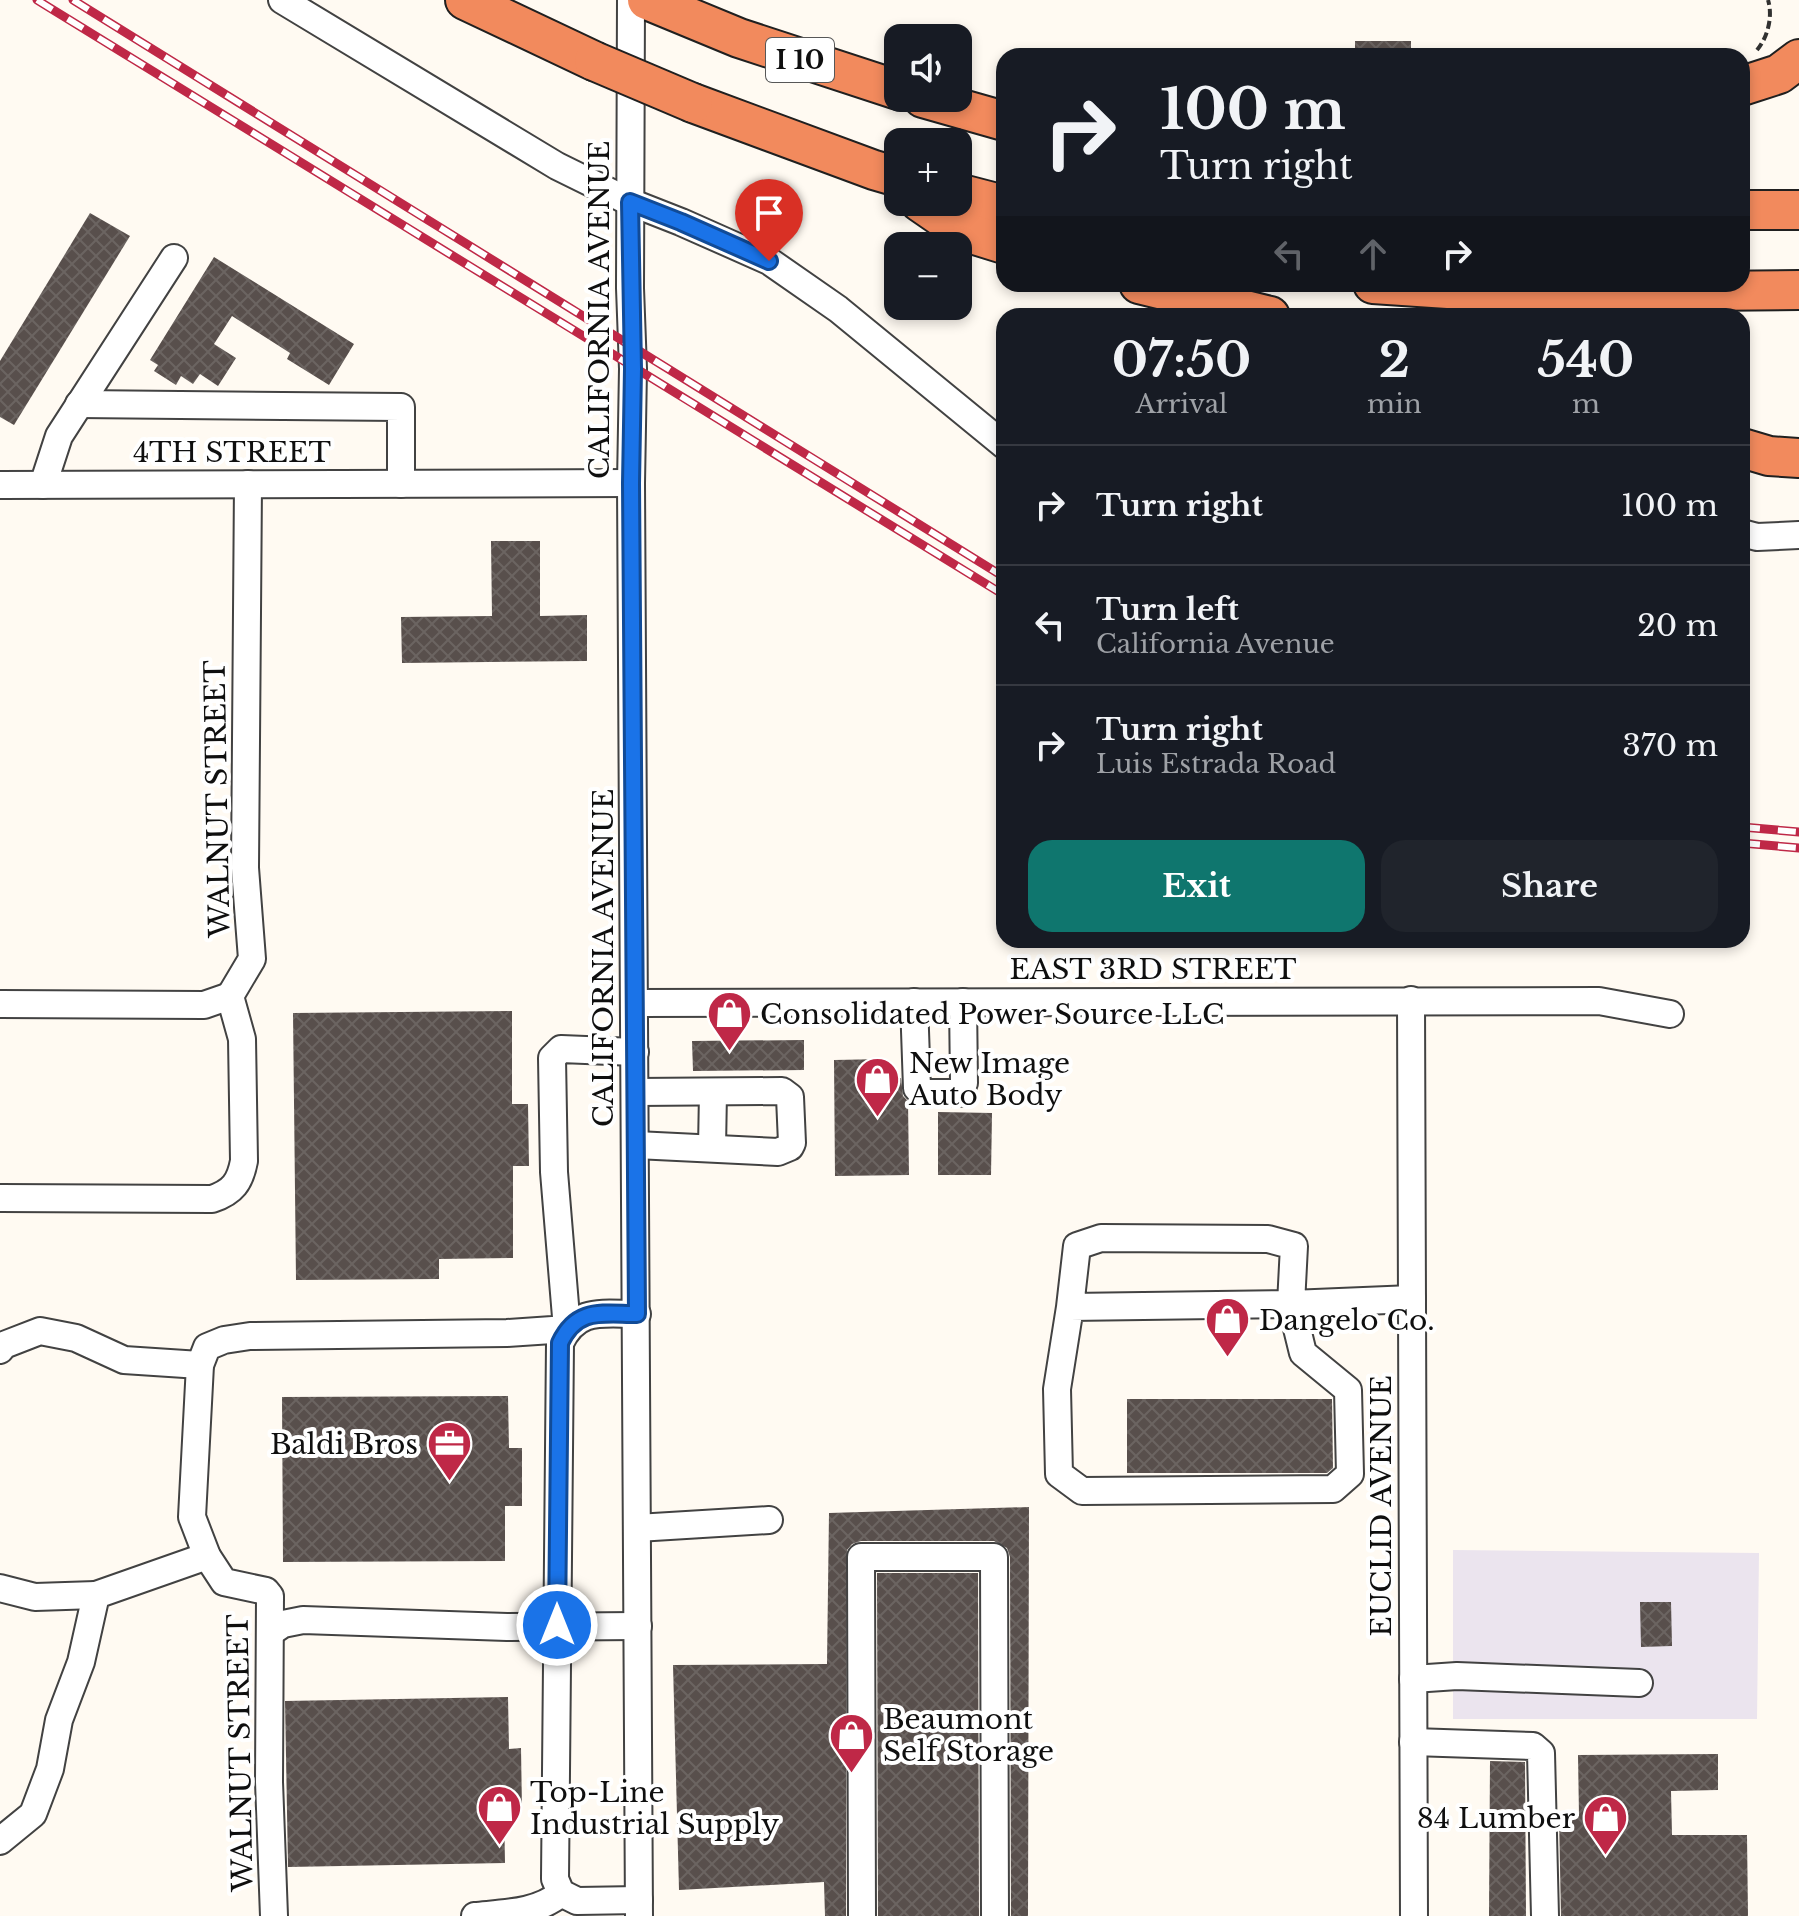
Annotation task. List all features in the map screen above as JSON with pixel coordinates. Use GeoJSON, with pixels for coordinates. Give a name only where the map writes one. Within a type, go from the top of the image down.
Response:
{"type":"FeatureCollection","features":[{"type":"Feature","properties":{"kind":"highway"},"geometry":{"type":"LineString","coordinates":[[465,0],[594,61],[693,103],[884,176]]}},
{"type":"Feature","properties":{"kind":"highway","name":"I 10"},"geometry":{"type":"LineString","coordinates":[[647,0],[739,38],[884,85]]}},
{"type":"Feature","properties":{"kind":"highway"},"geometry":{"type":"LineString","coordinates":[[739,38],[884,70]]}},
{"type":"Feature","properties":{"kind":"highway"},"geometry":{"type":"LineString","coordinates":[[1750,83],[1779,74],[1799,59]]}},
{"type":"Feature","properties":{"kind":"highway"},"geometry":{"type":"LineString","coordinates":[[972,89],[996,95]]}},
{"type":"Feature","properties":{"kind":"highway"},"geometry":{"type":"LineString","coordinates":[[972,112],[996,119]]}},
{"type":"Feature","properties":{"kind":"highway"},"geometry":{"type":"LineString","coordinates":[[972,197],[996,203]]}},
{"type":"Feature","properties":{"kind":"highway"},"geometry":{"type":"LineString","coordinates":[[1750,210],[1799,210]]}},
{"type":"Feature","properties":{"kind":"highway"},"geometry":{"type":"LineString","coordinates":[[940,216],[962,231],[996,242]]}},
{"type":"Feature","properties":{"kind":"highway"},"geometry":{"type":"LineString","coordinates":[[1750,291],[1799,290]]}},
{"type":"Feature","properties":{"kind":"highway"},"geometry":{"type":"LineString","coordinates":[[1172,292],[1237,308]]}},
{"type":"Feature","properties":{"kind":"highway"},"geometry":{"type":"LineString","coordinates":[[1493,292],[1605,292]]}},
{"type":"Feature","properties":{"kind":"highway"},"geometry":{"type":"LineString","coordinates":[[1750,450],[1769,456],[1799,458]]}},
{"type":"Feature","properties":{"kind":"street"},"geometry":{"type":"LineString","coordinates":[[282,0],[557,166],[630,202],[769,261],[838,309],[996,438]]}},
{"type":"Feature","properties":{"kind":"street","name":"CALIFORNIA AVENUE"},"geometry":{"type":"LineString","coordinates":[[631,0],[639,1908]]}},
{"type":"Feature","properties":{"kind":"street"},"geometry":{"type":"LineString","coordinates":[[43,485],[59,436],[174,258]]}},
{"type":"Feature","properties":{"kind":"street"},"geometry":{"type":"LineString","coordinates":[[79,404],[401,407],[401,484]]}},
{"type":"Feature","properties":{"kind":"street","name":"4TH STREET"},"geometry":{"type":"LineString","coordinates":[[0,485],[631,483]]}},
{"type":"Feature","properties":{"kind":"street","name":"WALNUT STREET"},"geometry":{"type":"LineString","coordinates":[[230,996],[252,959],[245,868],[248,484]]}},
{"type":"Feature","properties":{"kind":"street"},"geometry":{"type":"LineString","coordinates":[[1750,535],[1799,535]]}},
{"type":"Feature","properties":{"kind":"street"},"geometry":{"type":"LineString","coordinates":[[0,1004],[204,1005],[230,996],[242,1039],[244,1161],[241,1177],[226,1195],[212,1199],[0,1198]]}},
{"type":"Feature","properties":{"kind":"street","name":"EUCLID AVENUE"},"geometry":{"type":"LineString","coordinates":[[1411,1000],[1414,1916]]}},
{"type":"Feature","properties":{"kind":"street","name":"EAST 3RD STREET"},"geometry":{"type":"LineString","coordinates":[[635,1003],[1599,1001],[1670,1014]]}},
{"type":"Feature","properties":{"kind":"street"},"geometry":{"type":"LineString","coordinates":[[914,1002],[917,1088],[927,1093],[959,1093],[964,1083],[963,1002]]}},
{"type":"Feature","properties":{"kind":"street"},"geometry":{"type":"LineString","coordinates":[[567,1329],[554,1172],[552,1058],[561,1049],[635,1052]]}},
{"type":"Feature","properties":{"kind":"street"},"geometry":{"type":"LineString","coordinates":[[636,1092],[782,1091],[790,1097],[792,1143],[778,1152],[636,1145]]}},
{"type":"Feature","properties":{"kind":"street"},"geometry":{"type":"LineString","coordinates":[[712,1148],[713,1092]]}},
{"type":"Feature","properties":{"kind":"street"},"geometry":{"type":"LineString","coordinates":[[1101,1238],[1268,1239],[1294,1246],[1291,1304],[1303,1353],[1348,1390],[1350,1474],[1333,1489],[1082,1491],[1059,1474],[1057,1389],[1070,1307],[1077,1246],[1101,1238]]}},
{"type":"Feature","properties":{"kind":"street"},"geometry":{"type":"LineString","coordinates":[[1070,1307],[1412,1299]]}},
{"type":"Feature","properties":{"kind":"street"},"geometry":{"type":"LineString","coordinates":[[637,1314],[591,1315],[577,1319],[560,1343],[555,1879],[561,1893],[577,1901],[639,1908]]}},
{"type":"Feature","properties":{"kind":"street"},"geometry":{"type":"LineString","coordinates":[[0,1588],[35,1597],[96,1595],[207,1556],[192,1517],[200,1365],[207,1347],[224,1340],[250,1336],[507,1333],[567,1329]]}},
{"type":"Feature","properties":{"kind":"street"},"geometry":{"type":"LineString","coordinates":[[0,1350],[4,1345],[40,1331],[76,1338],[124,1360],[200,1365]]}},
{"type":"Feature","properties":{"kind":"street"},"geometry":{"type":"LineString","coordinates":[[637,1528],[769,1520]]}},
{"type":"Feature","properties":{"kind":"street","name":"WALNUT STREET"},"geometry":{"type":"LineString","coordinates":[[207,1556],[224,1582],[266,1591],[270,1596],[269,1782],[274,1916]]}},
{"type":"Feature","properties":{"kind":"street"},"geometry":{"type":"LineString","coordinates":[[862,1916],[861,1557],[994,1557],[995,1916]]}},
{"type":"Feature","properties":{"kind":"street"},"geometry":{"type":"LineString","coordinates":[[0,1841],[33,1814],[50,1769],[59,1720],[81,1662],[96,1595]]}},
{"type":"Feature","properties":{"kind":"street"},"geometry":{"type":"LineString","coordinates":[[271,1632],[283,1624],[303,1620],[507,1627],[638,1626]]}},
{"type":"Feature","properties":{"kind":"street"},"geometry":{"type":"LineString","coordinates":[[1413,1679],[1457,1676],[1639,1683]]}},
{"type":"Feature","properties":{"kind":"street"},"geometry":{"type":"LineString","coordinates":[[1413,1742],[1533,1746],[1541,1753],[1545,1916]]}},
{"type":"Feature","properties":{"kind":"street"},"geometry":{"type":"LineString","coordinates":[[475,1916],[522,1911],[552,1901],[561,1893]]}},
{"type":"Feature","properties":{"kind":"path"},"geometry":{"type":"LineString","coordinates":[[1757,50],[1764,42],[1769,26],[1768,0]]}},
{"type":"Feature","properties":{"kind":"shaded area"},"geometry":{"type":"Polygon","coordinates":[[[1453,1550],[1759,1553],[1757,1719],[1453,1719],[1453,1550]]]}},
{"type":"Feature","properties":{"kind":"building"},"geometry":{"type":"Polygon","coordinates":[[[1355,41],[1411,41],[1411,48],[1355,48],[1355,41]]]}},
{"type":"Feature","properties":{"kind":"building"},"geometry":{"type":"Polygon","coordinates":[[[90,213],[130,236],[14,425],[0,417],[0,361],[90,213]]]}},
{"type":"Feature","properties":{"kind":"building"},"geometry":{"type":"Polygon","coordinates":[[[214,257],[354,344],[329,385],[287,359],[290,353],[232,316],[214,344],[236,358],[218,386],[200,374],[193,384],[181,376],[176,385],[154,371],[158,365],[150,360],[214,257]]]}},
{"type":"Feature","properties":{"kind":"building"},"geometry":{"type":"Polygon","coordinates":[[[491,541],[540,541],[540,616],[587,615],[587,661],[402,663],[401,617],[492,616],[491,541]]]}},
{"type":"Feature","properties":{"kind":"building"},"geometry":{"type":"Polygon","coordinates":[[[512,1011],[512,1104],[528,1104],[529,1166],[513,1166],[513,1258],[439,1259],[439,1279],[296,1280],[293,1013],[512,1011]]]}},
{"type":"Feature","properties":{"kind":"building"},"geometry":{"type":"Polygon","coordinates":[[[804,1040],[804,1070],[693,1071],[692,1041],[804,1040]]]}},
{"type":"Feature","properties":{"kind":"building"},"geometry":{"type":"Polygon","coordinates":[[[884,1059],[884,1078],[901,1078],[903,1096],[908,1101],[909,1175],[835,1176],[834,1060],[884,1059]]]}},
{"type":"Feature","properties":{"kind":"building"},"geometry":{"type":"Polygon","coordinates":[[[938,1112],[992,1113],[991,1175],[938,1175],[938,1112]]]}},
{"type":"Feature","properties":{"kind":"building"},"geometry":{"type":"Polygon","coordinates":[[[508,1396],[509,1448],[522,1448],[522,1506],[505,1506],[505,1561],[283,1562],[282,1397],[508,1396]]]}},
{"type":"Feature","properties":{"kind":"building"},"geometry":{"type":"Polygon","coordinates":[[[1127,1399],[1332,1399],[1333,1468],[1327,1473],[1127,1473],[1127,1399]]]}},
{"type":"Feature","properties":{"kind":"building"},"geometry":{"type":"Polygon","coordinates":[[[1029,1507],[1028,1916],[1011,1916],[1010,1557],[1007,1548],[994,1541],[861,1541],[847,1550],[846,1916],[825,1916],[824,1882],[679,1890],[673,1665],[827,1664],[829,1513],[1029,1507]]]}},
{"type":"Feature","properties":{"kind":"building"},"geometry":{"type":"Polygon","coordinates":[[[877,1573],[978,1573],[979,1916],[878,1916],[877,1573]]]}},
{"type":"Feature","properties":{"kind":"building"},"geometry":{"type":"Polygon","coordinates":[[[1640,1602],[1671,1602],[1672,1646],[1641,1647],[1640,1602]]]}},
{"type":"Feature","properties":{"kind":"building"},"geometry":{"type":"Polygon","coordinates":[[[508,1697],[509,1749],[521,1748],[522,1809],[504,1809],[505,1863],[288,1867],[285,1701],[508,1697]]]}},
{"type":"Feature","properties":{"kind":"building"},"geometry":{"type":"Polygon","coordinates":[[[1718,1754],[1718,1790],[1671,1791],[1672,1835],[1747,1835],[1748,1916],[1561,1916],[1559,1816],[1579,1816],[1578,1755],[1718,1754]]]}},
{"type":"Feature","properties":{"kind":"building"},"geometry":{"type":"Polygon","coordinates":[[[1490,1761],[1525,1762],[1526,1916],[1489,1916],[1490,1761]]]}},
{"type":"Feature","properties":{"kind":"railway"},"geometry":{"type":"LineString","coordinates":[[37,0],[996,590]]}},
{"type":"Feature","properties":{"kind":"railway"},"geometry":{"type":"LineString","coordinates":[[73,0],[996,572]]}},
{"type":"Feature","properties":{"kind":"railway"},"geometry":{"type":"LineString","coordinates":[[1750,828],[1799,832]]}},
{"type":"Feature","properties":{"kind":"railway"},"geometry":{"type":"LineString","coordinates":[[1750,844],[1799,848]]}},
{"type":"Feature","properties":{"kind":"place","name":"Consolidated Power Source LLC"},"geometry":{"type":"Point","coordinates":[729,1053]}},
{"type":"Feature","properties":{"kind":"place","name":"New Image Auto Body"},"geometry":{"type":"Point","coordinates":[878,1118]}},
{"type":"Feature","properties":{"kind":"place","name":"Dangelo Co."},"geometry":{"type":"Point","coordinates":[1228,1359]}},
{"type":"Feature","properties":{"kind":"place","name":"Baldi Bros"},"geometry":{"type":"Point","coordinates":[449,1483]}},
{"type":"Feature","properties":{"kind":"place","name":"Beaumont Self Storage"},"geometry":{"type":"Point","coordinates":[852,1774]}},
{"type":"Feature","properties":{"kind":"place","name":"Top-Line Industrial Supply"},"geometry":{"type":"Point","coordinates":[499,1847]}},
{"type":"Feature","properties":{"kind":"place","name":"84 Lumber"},"geometry":{"type":"Point","coordinates":[1606,1857]}},
{"type":"Feature","properties":{"kind":"route"},"geometry":{"type":"LineString","coordinates":[[557,1625],[560,1343],[577,1319],[591,1315],[637,1314],[630,202],[769,261]]}}]}
